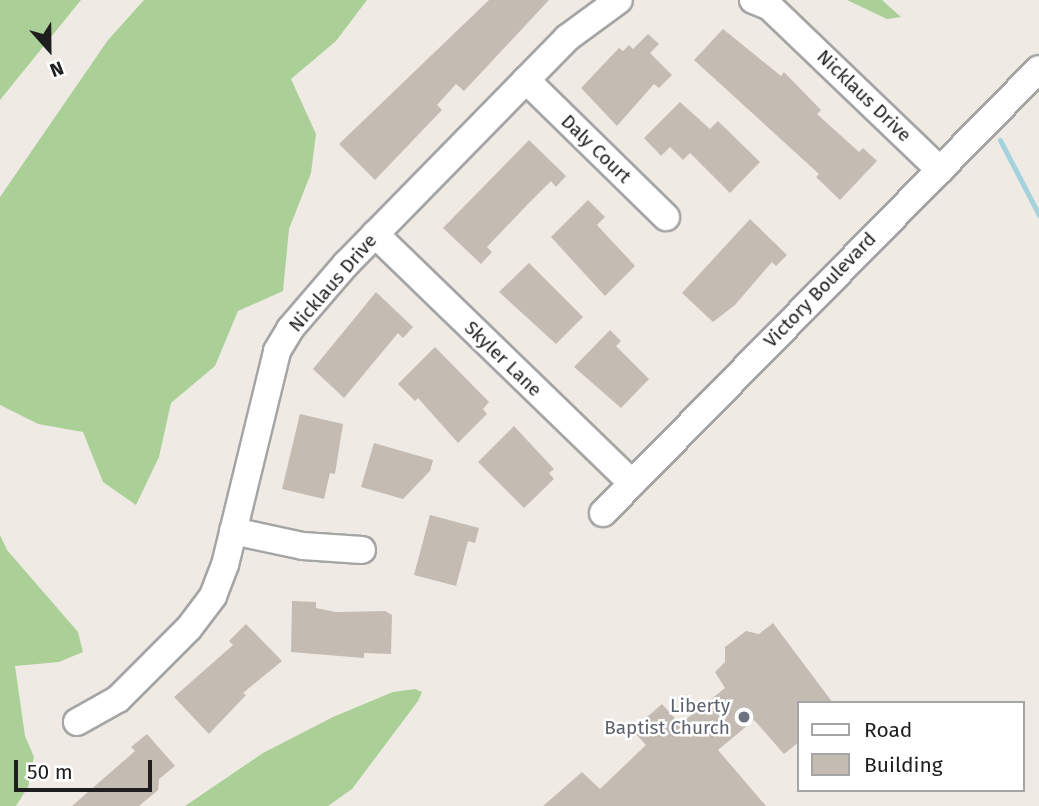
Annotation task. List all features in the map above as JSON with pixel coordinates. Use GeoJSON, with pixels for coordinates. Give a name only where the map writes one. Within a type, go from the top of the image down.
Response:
{"type":"FeatureCollection","features":[{"type":"Feature","properties":{"kind":"street","name":"Nicklaus Drive"},"geometry":{"type":"LineString","coordinates":[[77,722],[118,699],[189,628],[213,596],[233,531],[277,351],[298,320],[375,234],[526,80],[596,13],[619,0]]}},
{"type":"Feature","properties":{"kind":"street","name":"Nicklaus Drive"},"geometry":{"type":"LineString","coordinates":[[752,0],[770,7],[940,170]]}},
{"type":"Feature","properties":{"kind":"street","name":"Victory Boulevard"},"geometry":{"type":"LineString","coordinates":[[603,513],[1039,69]]}},
{"type":"Feature","properties":{"kind":"street","name":"Daly Court"},"geometry":{"type":"LineString","coordinates":[[526,80],[666,217]]}},
{"type":"Feature","properties":{"kind":"street","name":"Skyler Lane"},"geometry":{"type":"LineString","coordinates":[[375,234],[632,483]]}},
{"type":"Feature","properties":{"kind":"street"},"geometry":{"type":"LineString","coordinates":[[233,531],[303,546],[362,550]]}},
{"type":"Feature","properties":{"kind":"green space"},"geometry":{"type":"Polygon","coordinates":[[[0,0],[81,0],[0,100],[0,0]]]}},
{"type":"Feature","properties":{"kind":"green space"},"geometry":{"type":"Polygon","coordinates":[[[144,0],[367,0],[336,41],[291,79],[316,134],[311,173],[289,229],[283,291],[238,311],[215,366],[171,403],[159,457],[136,505],[103,482],[83,432],[38,424],[0,405],[0,197],[108,40],[144,0]]]}},
{"type":"Feature","properties":{"kind":"green space"},"geometry":{"type":"Polygon","coordinates":[[[847,0],[882,0],[901,17],[887,19],[847,0]]]}},
{"type":"Feature","properties":{"kind":"green space"},"geometry":{"type":"Polygon","coordinates":[[[0,535],[7,550],[78,632],[83,652],[59,662],[15,666],[25,736],[34,757],[28,787],[16,806],[0,806],[0,535]]]}},
{"type":"Feature","properties":{"kind":"green space"},"geometry":{"type":"Polygon","coordinates":[[[415,689],[422,692],[418,701],[352,789],[328,806],[185,806],[263,753],[333,717],[393,692],[415,689]]]}},
{"type":"Feature","properties":{"kind":"building"},"geometry":{"type":"Polygon","coordinates":[[[489,0],[549,0],[464,91],[456,84],[437,105],[442,110],[375,180],[339,144],[489,0]]]}},
{"type":"Feature","properties":{"kind":"building"},"geometry":{"type":"Polygon","coordinates":[[[723,29],[781,76],[784,72],[821,110],[817,114],[859,152],[863,148],[877,161],[840,200],[816,177],[819,174],[694,60],[723,29]]]}},
{"type":"Feature","properties":{"kind":"building"},"geometry":{"type":"Polygon","coordinates":[[[648,34],[659,44],[650,53],[672,75],[659,88],[654,84],[617,126],[581,88],[619,48],[623,51],[629,45],[633,49],[648,34]]]}},
{"type":"Feature","properties":{"kind":"building"},"geometry":{"type":"Polygon","coordinates":[[[680,102],[710,129],[718,121],[760,162],[730,193],[690,153],[683,160],[670,147],[661,156],[644,138],[680,102]]]}},
{"type":"Feature","properties":{"kind":"building"},"geometry":{"type":"Polygon","coordinates":[[[529,140],[566,176],[556,187],[551,181],[526,206],[487,247],[492,252],[481,264],[443,228],[529,140]]]}},
{"type":"Feature","properties":{"kind":"building"},"geometry":{"type":"Polygon","coordinates":[[[588,200],[605,217],[597,225],[635,266],[605,296],[551,237],[588,200]]]}},
{"type":"Feature","properties":{"kind":"building"},"geometry":{"type":"Polygon","coordinates":[[[750,219],[787,255],[776,266],[772,262],[735,305],[713,322],[682,293],[750,219]]]}},
{"type":"Feature","properties":{"kind":"building"},"geometry":{"type":"Polygon","coordinates":[[[529,263],[583,317],[556,344],[499,292],[529,263]]]}},
{"type":"Feature","properties":{"kind":"building"},"geometry":{"type":"Polygon","coordinates":[[[376,292],[413,327],[403,338],[398,333],[344,398],[313,369],[376,292]]]}},
{"type":"Feature","properties":{"kind":"building"},"geometry":{"type":"Polygon","coordinates":[[[610,330],[621,341],[616,346],[649,379],[621,408],[574,367],[610,330]]]}},
{"type":"Feature","properties":{"kind":"building"},"geometry":{"type":"Polygon","coordinates":[[[435,347],[489,402],[483,409],[487,414],[458,443],[418,398],[415,401],[398,384],[435,347]]]}},
{"type":"Feature","properties":{"kind":"building"},"geometry":{"type":"Polygon","coordinates":[[[300,414],[343,424],[335,474],[330,473],[324,499],[282,489],[300,414]]]}},
{"type":"Feature","properties":{"kind":"building"},"geometry":{"type":"Polygon","coordinates":[[[514,426],[554,469],[549,473],[554,479],[524,508],[478,462],[514,426]]]}},
{"type":"Feature","properties":{"kind":"building"},"geometry":{"type":"Polygon","coordinates":[[[374,443],[433,460],[430,471],[403,499],[361,487],[374,443]]]}},
{"type":"Feature","properties":{"kind":"building"},"geometry":{"type":"Polygon","coordinates":[[[430,515],[479,528],[475,543],[468,541],[456,586],[414,575],[430,515]]]}},
{"type":"Feature","properties":{"kind":"building"},"geometry":{"type":"Polygon","coordinates":[[[292,601],[316,602],[316,608],[336,612],[385,611],[392,615],[391,654],[364,653],[364,658],[291,652],[292,601]]]}},
{"type":"Feature","properties":{"kind":"building","name":"Liberty Baptist Church"},"geometry":{"type":"Polygon","coordinates":[[[773,623],[832,701],[797,701],[797,744],[784,754],[754,720],[718,750],[766,806],[543,806],[582,772],[600,789],[646,745],[632,730],[662,704],[680,724],[725,688],[715,672],[725,662],[725,647],[746,631],[759,634],[773,623]]]}},
{"type":"Feature","properties":{"kind":"building"},"geometry":{"type":"Polygon","coordinates":[[[246,624],[282,661],[243,693],[246,695],[209,734],[174,697],[233,645],[229,641],[246,624]]]}},
{"type":"Feature","properties":{"kind":"building"},"geometry":{"type":"Polygon","coordinates":[[[147,734],[175,766],[159,779],[158,790],[139,806],[72,806],[135,751],[131,747],[147,734]]]}},
{"type":"Feature","properties":{"kind":"waterway"},"geometry":{"type":"LineString","coordinates":[[1000,140],[1039,215]]}},
{"type":"Feature","properties":{"kind":"place","name":"Liberty Baptist Church"},"geometry":{"type":"Point","coordinates":[744,717]}}]}
